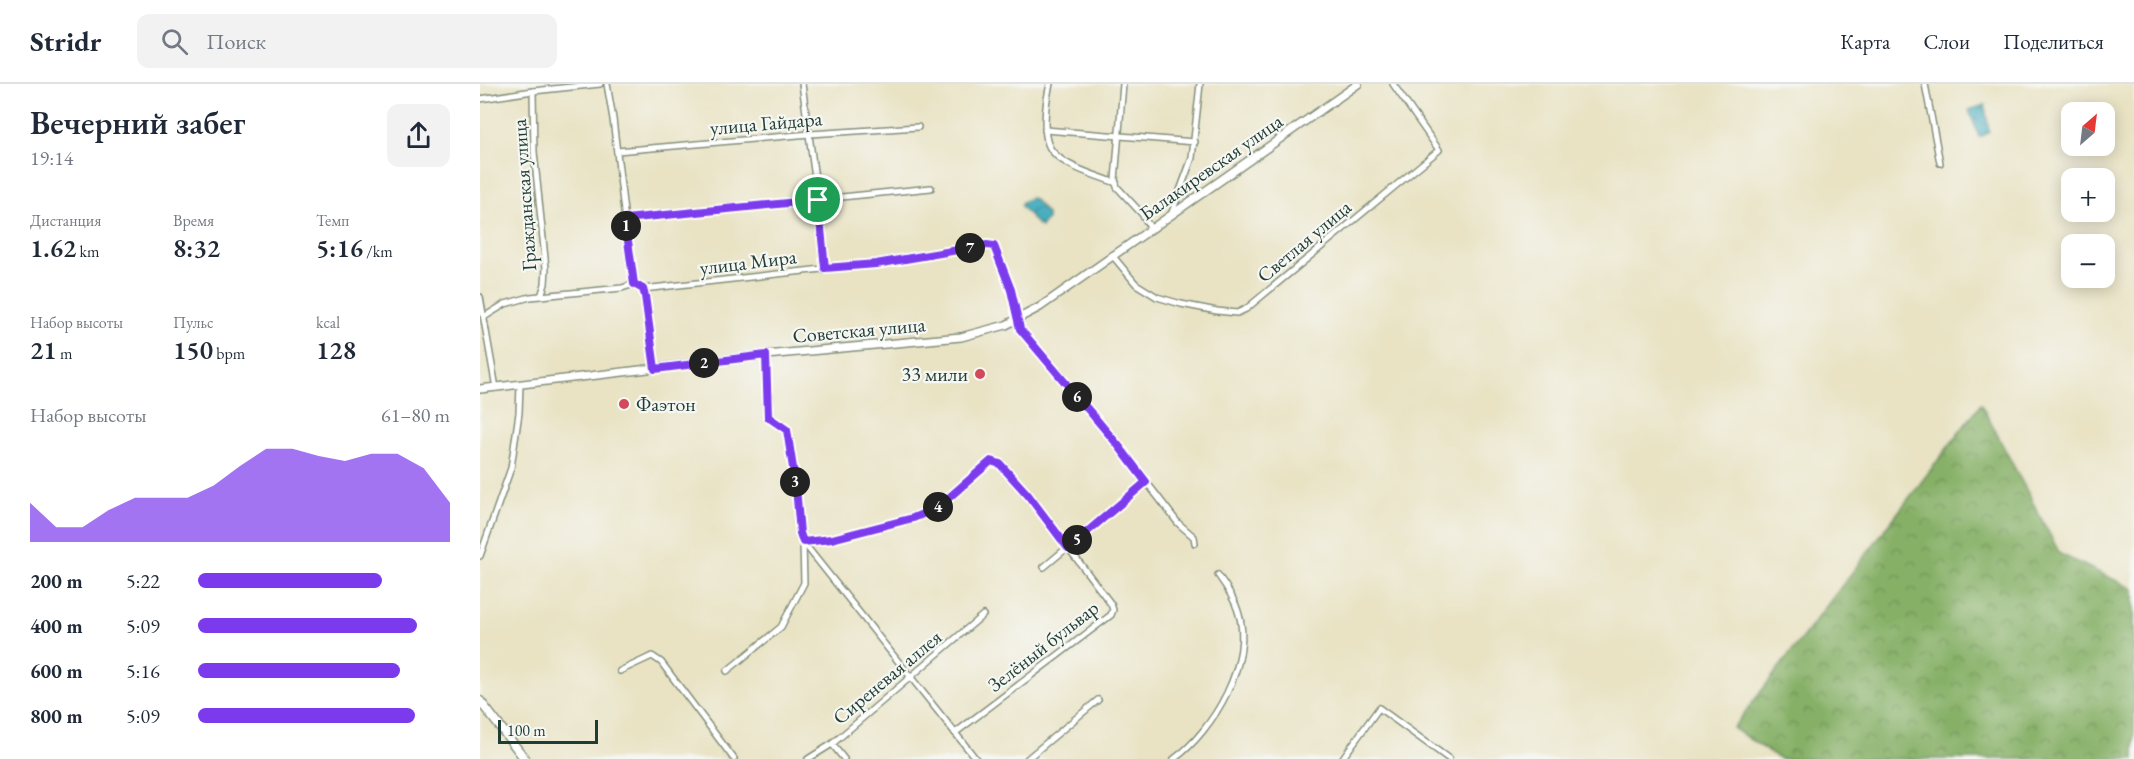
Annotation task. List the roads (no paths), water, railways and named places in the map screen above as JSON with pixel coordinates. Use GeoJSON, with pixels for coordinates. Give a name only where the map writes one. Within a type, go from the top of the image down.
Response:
{"type":"FeatureCollection","features":[{"type":"Feature","properties":{"kind":"main road"},"geometry":{"type":"LineString","coordinates":[[480,701],[525,759]]}},
{"type":"Feature","properties":{"kind":"street"},"geometry":{"type":"LineString","coordinates":[[480,99],[537,88],[600,84]]}},
{"type":"Feature","properties":{"kind":"street"},"geometry":{"type":"LineString","coordinates":[[607,84],[634,284]]}},
{"type":"Feature","properties":{"kind":"street"},"geometry":{"type":"LineString","coordinates":[[802,84],[825,268]]}},
{"type":"Feature","properties":{"kind":"street"},"geometry":{"type":"LineString","coordinates":[[1050,84],[1045,130],[1052,152],[1060,158],[1116,183]]}},
{"type":"Feature","properties":{"kind":"street"},"geometry":{"type":"LineString","coordinates":[[1123,84],[1115,166],[1116,183],[1122,194],[1142,214],[1151,229]]}},
{"type":"Feature","properties":{"kind":"street"},"geometry":{"type":"LineString","coordinates":[[1171,215],[1192,158],[1200,84]]}},
{"type":"Feature","properties":{"kind":"street","name":"Балакиревская улица"},"geometry":{"type":"LineString","coordinates":[[1112,255],[1358,84]]}},
{"type":"Feature","properties":{"kind":"street","name":"Светлая улица"},"geometry":{"type":"LineString","coordinates":[[1112,255],[1137,284],[1157,297],[1181,304],[1237,313],[1246,309],[1439,150],[1393,84]]}},
{"type":"Feature","properties":{"kind":"street"},"geometry":{"type":"LineString","coordinates":[[1925,84],[1940,163]]}},
{"type":"Feature","properties":{"kind":"street","name":"Гражданская улица"},"geometry":{"type":"LineString","coordinates":[[537,88],[534,152],[546,268],[545,284],[541,296]]}},
{"type":"Feature","properties":{"kind":"street","name":"улица Гайдара"},"geometry":{"type":"LineString","coordinates":[[617,152],[810,134],[918,127]]}},
{"type":"Feature","properties":{"kind":"street"},"geometry":{"type":"LineString","coordinates":[[1045,130],[1195,142]]}},
{"type":"Feature","properties":{"kind":"street"},"geometry":{"type":"LineString","coordinates":[[625,219],[931,188]]}},
{"type":"Feature","properties":{"kind":"street","name":"улица Мира"},"geometry":{"type":"LineString","coordinates":[[643,289],[876,264],[987,245],[994,246],[1011,290],[1018,319]]}},
{"type":"Feature","properties":{"kind":"street","name":"Советская улица"},"geometry":{"type":"LineString","coordinates":[[480,389],[766,355],[961,337],[1006,325],[1018,319],[1040,307],[1112,255]]}},
{"type":"Feature","properties":{"kind":"street"},"geometry":{"type":"LineString","coordinates":[[484,317],[505,304],[541,296],[622,288],[634,284],[643,289],[645,296],[655,369]]}},
{"type":"Feature","properties":{"kind":"street"},"geometry":{"type":"LineString","coordinates":[[480,297],[496,388]]}},
{"type":"Feature","properties":{"kind":"street"},"geometry":{"type":"LineString","coordinates":[[1018,319],[1020,329],[1118,445],[1178,523],[1194,537],[1195,543]]}},
{"type":"Feature","properties":{"kind":"street"},"geometry":{"type":"LineString","coordinates":[[727,671],[781,627],[804,583],[803,542],[787,430],[768,417],[766,355]]}},
{"type":"Feature","properties":{"kind":"street"},"geometry":{"type":"LineString","coordinates":[[480,556],[512,468],[520,385]]}},
{"type":"Feature","properties":{"kind":"street","name":"Зелёный бульвар"},"geometry":{"type":"LineString","coordinates":[[803,542],[832,539],[913,518],[937,508],[991,461],[1000,464],[1028,495],[1111,603],[1113,610],[1111,615],[955,733]]}},
{"type":"Feature","properties":{"kind":"street"},"geometry":{"type":"LineString","coordinates":[[1044,567],[1146,482]]}},
{"type":"Feature","properties":{"kind":"street"},"geometry":{"type":"LineString","coordinates":[[803,542],[976,759]]}},
{"type":"Feature","properties":{"kind":"street"},"geometry":{"type":"LineString","coordinates":[[1174,759],[1201,734],[1210,722],[1230,684],[1241,656],[1243,638],[1239,612],[1218,575]]}},
{"type":"Feature","properties":{"kind":"street","name":"Сиреневая аллея"},"geometry":{"type":"LineString","coordinates":[[808,759],[832,744],[983,615]]}},
{"type":"Feature","properties":{"kind":"street"},"geometry":{"type":"LineString","coordinates":[[621,671],[646,657],[652,656],[661,662],[734,759]]}},
{"type":"Feature","properties":{"kind":"street"},"geometry":{"type":"LineString","coordinates":[[1027,759],[1098,700]]}},
{"type":"Feature","properties":{"kind":"street"},"geometry":{"type":"LineString","coordinates":[[1342,759],[1379,708],[1449,759]]}},
{"type":"Feature","properties":{"kind":"street"},"geometry":{"type":"LineString","coordinates":[[832,744],[844,759]]}},
{"type":"Feature","properties":{"kind":"water"},"geometry":{"type":"Polygon","coordinates":[[[1985,105],[1989,132],[1979,137],[1969,110],[1985,105]]]}},
{"type":"Feature","properties":{"kind":"water"},"geometry":{"type":"Polygon","coordinates":[[[1031,198],[1047,214],[1047,220],[1041,227],[1021,206],[1022,202],[1031,198]]]}},
{"type":"Feature","properties":{"kind":"place","name":"33 мили"},"geometry":{"type":"Point","coordinates":[980,374]}},
{"type":"Feature","properties":{"kind":"place","name":"Фаэтон"},"geometry":{"type":"Point","coordinates":[624,404]}}]}
